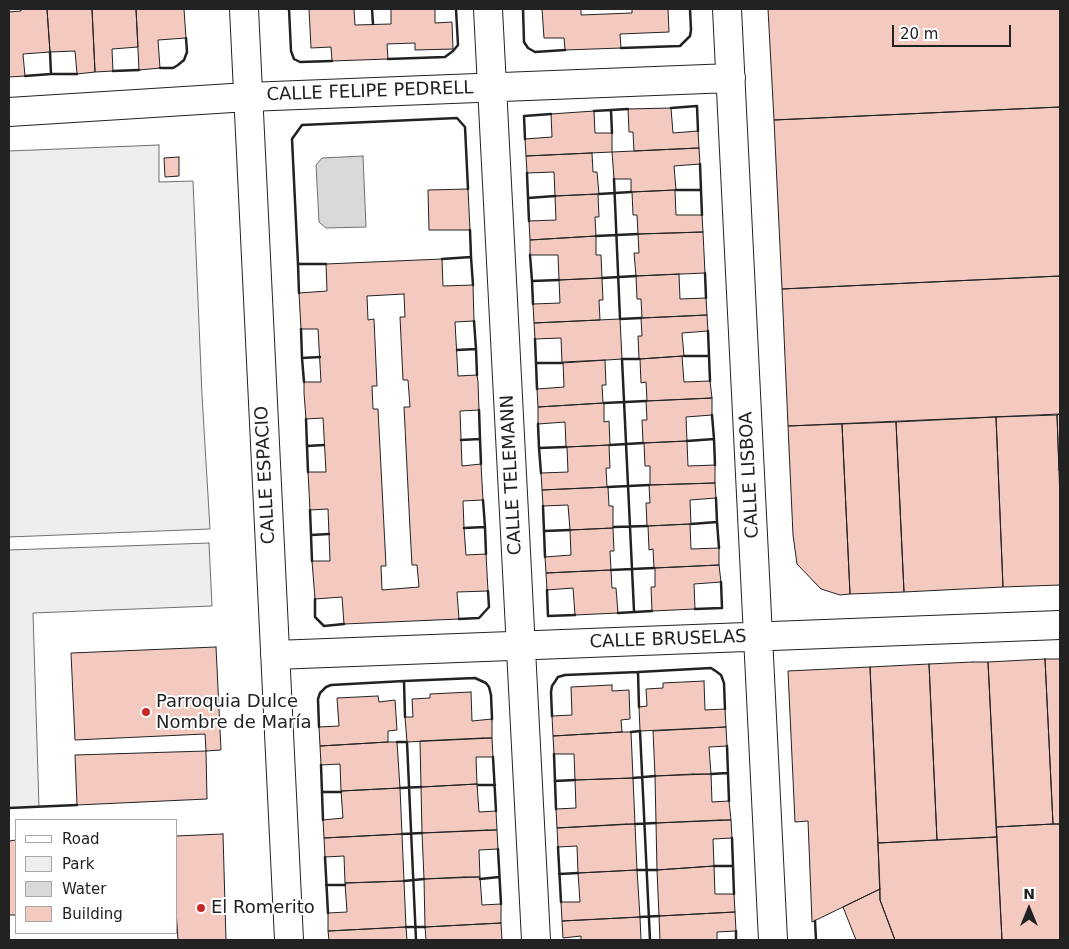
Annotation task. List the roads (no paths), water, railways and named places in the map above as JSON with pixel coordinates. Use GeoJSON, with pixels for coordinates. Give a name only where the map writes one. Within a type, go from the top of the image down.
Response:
{"type":"FeatureCollection","features":[{"type":"Feature","properties":{"kind":"street","name":"CALLE ESPACIO"},"geometry":{"type":"LineString","coordinates":[[244,9],[289,940]]}},
{"type":"Feature","properties":{"kind":"street","name":"CALLE TELEMANN"},"geometry":{"type":"LineString","coordinates":[[488,9],[536,940]]}},
{"type":"Feature","properties":{"kind":"street","name":"CALLE LISBOA"},"geometry":{"type":"LineString","coordinates":[[727,9],[773,940]]}},
{"type":"Feature","properties":{"kind":"street","name":"CALLE FELIPE PEDRELL"},"geometry":{"type":"LineString","coordinates":[[9,112],[248,97],[730,78]]}},
{"type":"Feature","properties":{"kind":"street","name":"CALLE BRUSELAS"},"geometry":{"type":"LineString","coordinates":[[275,655],[1060,625]]}},
{"type":"Feature","properties":{"kind":"water"},"geometry":{"type":"Polygon","coordinates":[[[363,156],[366,227],[326,228],[319,222],[316,165],[322,158],[363,156]]]}},
{"type":"Feature","properties":{"kind":"place","name":"Parroquia Dulce Nombre de María"},"geometry":{"type":"Point","coordinates":[146,712]}},
{"type":"Feature","properties":{"kind":"place","name":"El Romerito"},"geometry":{"type":"Point","coordinates":[201,908]}}]}
